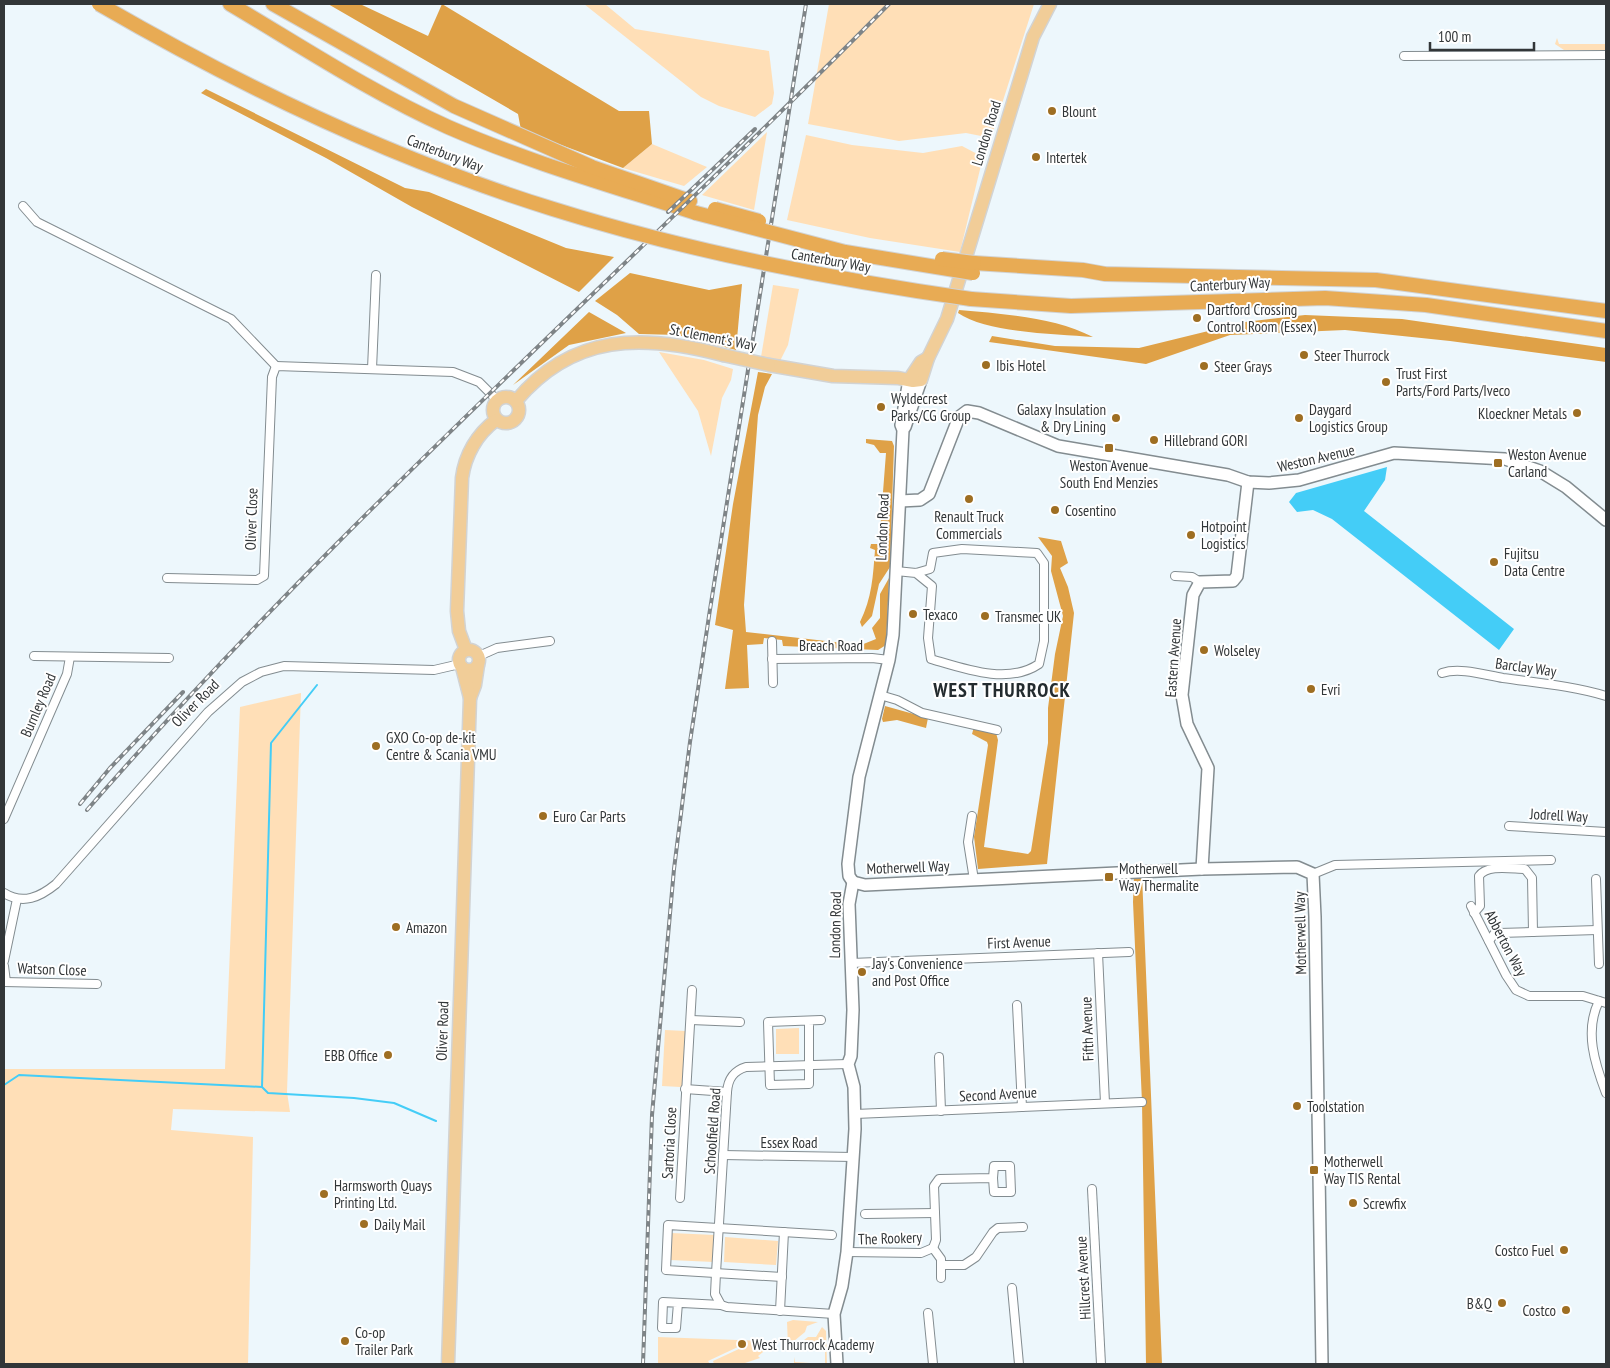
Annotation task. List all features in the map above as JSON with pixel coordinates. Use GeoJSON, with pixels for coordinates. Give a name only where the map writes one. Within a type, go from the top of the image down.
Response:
{"type":"FeatureCollection","features":[{"type":"Feature","properties":{"kind":"highway","name":"Canterbury Way"},"geometry":{"type":"LineString","coordinates":[[99,4],[243,82],[324,120],[408,156],[551,208],[726,256],[843,279],[972,299],[1072,306],[1325,298],[1426,305],[1606,331]]}},
{"type":"Feature","properties":{"kind":"highway","name":"Canterbury Way"},"geometry":{"type":"LineString","coordinates":[[230,4],[383,95],[448,127],[512,153],[663,197],[811,235],[974,268],[1082,270],[1105,274],[1376,280],[1606,310]]}},
{"type":"Feature","properties":{"kind":"highway","name":"Canterbury Way"},"geometry":{"type":"LineString","coordinates":[[274,4],[454,106],[549,150],[663,197]]}},
{"type":"Feature","properties":{"kind":"main road","name":"London Road"},"geometry":{"type":"LineString","coordinates":[[915,380],[947,319],[1033,37],[1050,4]]}},
{"type":"Feature","properties":{"kind":"main road","name":"St Clement's Way"},"geometry":{"type":"LineString","coordinates":[[496,420],[503,423],[514,421],[519,411],[516,401],[536,378],[548,369],[578,354],[603,346],[649,342],[683,346],[769,365],[833,376],[878,376],[915,380]]}},
{"type":"Feature","properties":{"kind":"main road"},"geometry":{"type":"LineString","coordinates":[[466,650],[459,631],[457,611],[462,478],[467,458],[477,438],[484,429],[496,420],[492,412],[497,400],[504,396],[516,401]]}},
{"type":"Feature","properties":{"kind":"main road"},"geometry":{"type":"LineString","coordinates":[[466,650],[475,652],[478,661],[470,670],[461,665],[461,654],[466,650]]}},
{"type":"Feature","properties":{"kind":"main road","name":"Oliver Road"},"geometry":{"type":"LineString","coordinates":[[470,698],[475,685],[478,661]]}},
{"type":"Feature","properties":{"kind":"main road","name":"Oliver Road"},"geometry":{"type":"LineString","coordinates":[[448,1364],[470,698],[461,665]]}},
{"type":"Feature","properties":{"kind":"street"},"geometry":{"type":"LineString","coordinates":[[1404,56],[1606,55]]}},
{"type":"Feature","properties":{"kind":"street"},"geometry":{"type":"LineString","coordinates":[[23,206],[37,222],[231,319],[276,366],[461,374],[486,386],[497,400]]}},
{"type":"Feature","properties":{"kind":"street"},"geometry":{"type":"LineString","coordinates":[[372,369],[376,275]]}},
{"type":"Feature","properties":{"kind":"street","name":"Oliver Close"},"geometry":{"type":"LineString","coordinates":[[167,578],[257,580],[264,576],[272,378],[276,366]]}},
{"type":"Feature","properties":{"kind":"street","name":"London Road"},"geometry":{"type":"LineString","coordinates":[[838,1364],[834,1314],[842,1286],[846,1252],[854,1157],[855,1114],[853,1081],[848,1064],[851,1056],[853,1025],[849,904],[853,882],[849,876],[848,864],[859,777],[889,660],[900,501],[903,430],[900,425],[915,380]]}},
{"type":"Feature","properties":{"kind":"street","name":"Weston Avenue"},"geometry":{"type":"LineString","coordinates":[[900,501],[920,500],[929,494],[959,417],[967,411],[979,412],[1058,446],[1228,475],[1248,482],[1269,483],[1299,480],[1394,453],[1497,458],[1518,462],[1540,471],[1566,487],[1606,520]]}},
{"type":"Feature","properties":{"kind":"street"},"geometry":{"type":"LineString","coordinates":[[1175,576],[1192,577],[1200,582],[1233,580],[1237,576],[1248,482]]}},
{"type":"Feature","properties":{"kind":"street"},"geometry":{"type":"LineString","coordinates":[[896,571],[916,573],[930,569],[933,553],[962,549],[1037,553],[1044,563],[1044,640],[1039,664],[1029,671],[1006,676],[931,660],[928,638],[932,586],[916,573]]}},
{"type":"Feature","properties":{"kind":"street","name":"Eastern Avenue"},"geometry":{"type":"LineString","coordinates":[[1200,582],[1193,595],[1182,695],[1187,724],[1208,768],[1202,869]]}},
{"type":"Feature","properties":{"kind":"street"},"geometry":{"type":"LineString","coordinates":[[478,661],[497,648],[550,641]]}},
{"type":"Feature","properties":{"kind":"street"},"geometry":{"type":"LineString","coordinates":[[772,641],[773,683]]}},
{"type":"Feature","properties":{"kind":"street"},"geometry":{"type":"LineString","coordinates":[[34,656],[170,658]]}},
{"type":"Feature","properties":{"kind":"street","name":"Burnley Road"},"geometry":{"type":"LineString","coordinates":[[4,819],[67,674],[70,657]]}},
{"type":"Feature","properties":{"kind":"street","name":"Breach Road"},"geometry":{"type":"LineString","coordinates":[[772,659],[889,660]]}},
{"type":"Feature","properties":{"kind":"street","name":"Oliver Road"},"geometry":{"type":"LineString","coordinates":[[17,898],[34,898],[56,884],[201,719],[232,689],[252,676],[284,666],[418,670],[442,669],[461,665]]}},
{"type":"Feature","properties":{"kind":"street","name":"Barclay Way"},"geometry":{"type":"LineString","coordinates":[[1442,672],[1474,673],[1568,687],[1606,696]]}},
{"type":"Feature","properties":{"kind":"street"},"geometry":{"type":"LineString","coordinates":[[880,695],[898,700],[922,713],[997,730]]}},
{"type":"Feature","properties":{"kind":"street"},"geometry":{"type":"LineString","coordinates":[[972,816],[968,842],[974,880]]}},
{"type":"Feature","properties":{"kind":"street","name":"Jodrell Way"},"geometry":{"type":"LineString","coordinates":[[1509,826],[1606,831]]}},
{"type":"Feature","properties":{"kind":"street"},"geometry":{"type":"LineString","coordinates":[[1313,874],[1335,864],[1551,860]]}},
{"type":"Feature","properties":{"kind":"street","name":"Motherwell Way"},"geometry":{"type":"LineString","coordinates":[[853,882],[866,885],[1202,869],[1297,868],[1313,874],[1322,1364]]}},
{"type":"Feature","properties":{"kind":"street","name":"Abberton Way"},"geometry":{"type":"LineString","coordinates":[[1533,932],[1532,878],[1525,869],[1489,869],[1483,872],[1479,876],[1480,906],[1473,909],[1511,984],[1520,993],[1529,996],[1583,996],[1603,1002]]}},
{"type":"Feature","properties":{"kind":"street"},"geometry":{"type":"LineString","coordinates":[[1596,879],[1599,964]]}},
{"type":"Feature","properties":{"kind":"street"},"geometry":{"type":"LineString","coordinates":[[4,893],[17,898]]}},
{"type":"Feature","properties":{"kind":"street","name":"Watson Close"},"geometry":{"type":"LineString","coordinates":[[4,961],[17,898]]}},
{"type":"Feature","properties":{"kind":"street"},"geometry":{"type":"LineString","coordinates":[[1488,940],[1494,934],[1597,930]]}},
{"type":"Feature","properties":{"kind":"street","name":"First Avenue"},"geometry":{"type":"LineString","coordinates":[[851,963],[1129,952]]}},
{"type":"Feature","properties":{"kind":"street","name":"Fifth Avenue"},"geometry":{"type":"LineString","coordinates":[[1098,953],[1104,1103]]}},
{"type":"Feature","properties":{"kind":"street","name":"Watson Close"},"geometry":{"type":"LineString","coordinates":[[4,966],[5,982],[97,984]]}},
{"type":"Feature","properties":{"kind":"street","name":"Sartoria Close"},"geometry":{"type":"LineString","coordinates":[[680,1198],[692,990]]}},
{"type":"Feature","properties":{"kind":"street"},"geometry":{"type":"LineString","coordinates":[[1603,1002],[1592,1021],[1593,1059],[1606,1093]]}},
{"type":"Feature","properties":{"kind":"street"},"geometry":{"type":"LineString","coordinates":[[1017,1006],[1022,1107]]}},
{"type":"Feature","properties":{"kind":"street"},"geometry":{"type":"LineString","coordinates":[[691,1020],[740,1022]]}},
{"type":"Feature","properties":{"kind":"street"},"geometry":{"type":"LineString","coordinates":[[808,1021],[809,1084],[770,1085],[768,1022],[821,1020]]}},
{"type":"Feature","properties":{"kind":"street"},"geometry":{"type":"LineString","coordinates":[[940,1057],[941,1112]]}},
{"type":"Feature","properties":{"kind":"street","name":"Schoolfield Road"},"geometry":{"type":"LineString","coordinates":[[721,1305],[715,1294],[727,1092],[730,1078],[738,1070],[746,1067],[848,1064]]}},
{"type":"Feature","properties":{"kind":"street","name":"Sartoria Close"},"geometry":{"type":"LineString","coordinates":[[686,1089],[727,1092]]}},
{"type":"Feature","properties":{"kind":"street","name":"Second Avenue"},"geometry":{"type":"LineString","coordinates":[[855,1114],[941,1112],[1142,1102]]}},
{"type":"Feature","properties":{"kind":"street","name":"Essex Road"},"geometry":{"type":"LineString","coordinates":[[723,1155],[854,1157]]}},
{"type":"Feature","properties":{"kind":"street"},"geometry":{"type":"LineString","coordinates":[[941,1278],[939,1255],[933,1248],[936,1240],[934,1186],[939,1179],[994,1178]]}},
{"type":"Feature","properties":{"kind":"street","name":"Hillcrest Avenue"},"geometry":{"type":"LineString","coordinates":[[1092,1189],[1101,1364]]}},
{"type":"Feature","properties":{"kind":"street"},"geometry":{"type":"LineString","coordinates":[[865,1214],[935,1213]]}},
{"type":"Feature","properties":{"kind":"street"},"geometry":{"type":"LineString","coordinates":[[782,1277],[666,1270],[668,1225],[832,1235]]}},
{"type":"Feature","properties":{"kind":"street"},"geometry":{"type":"LineString","coordinates":[[941,1266],[964,1265],[976,1258],[993,1232],[998,1228],[1023,1227]]}},
{"type":"Feature","properties":{"kind":"street"},"geometry":{"type":"LineString","coordinates":[[780,1311],[784,1232]]}},
{"type":"Feature","properties":{"kind":"street","name":"The Rookery"},"geometry":{"type":"LineString","coordinates":[[846,1252],[921,1252],[933,1248]]}},
{"type":"Feature","properties":{"kind":"street"},"geometry":{"type":"LineString","coordinates":[[1012,1288],[1019,1364]]}},
{"type":"Feature","properties":{"kind":"street"},"geometry":{"type":"LineString","coordinates":[[678,1303],[834,1314]]}},
{"type":"Feature","properties":{"kind":"street"},"geometry":{"type":"LineString","coordinates":[[928,1313],[933,1364]]}},
{"type":"Feature","properties":{"kind":"shaded area"},"geometry":{"type":"Polygon","coordinates":[[[328,4],[360,4],[428,36],[442,4],[619,111],[649,111],[652,144],[623,168],[521,130],[518,114],[328,4]]]}},
{"type":"Feature","properties":{"kind":"shaded area"},"geometry":{"type":"Polygon","coordinates":[[[584,4],[605,4],[635,29],[769,51],[774,93],[772,104],[755,117],[719,106],[701,97],[584,4]]]}},
{"type":"Feature","properties":{"kind":"shaded area"},"geometry":{"type":"Polygon","coordinates":[[[829,4],[1034,4],[991,138],[966,133],[899,141],[808,124],[829,4]]]}},
{"type":"Feature","properties":{"kind":"shaded area"},"geometry":{"type":"Polygon","coordinates":[[[1557,38],[1559,44],[1606,44],[1606,50],[1564,50],[1555,44],[1557,38]]]}},
{"type":"Feature","properties":{"kind":"shaded area"},"geometry":{"type":"Polygon","coordinates":[[[206,89],[405,188],[429,192],[566,248],[614,257],[579,292],[412,207],[326,158],[201,93],[206,89]]]}},
{"type":"Feature","properties":{"kind":"shaded area"},"geometry":{"type":"Polygon","coordinates":[[[767,132],[754,210],[702,195],[767,132]]]}},
{"type":"Feature","properties":{"kind":"shaded area"},"geometry":{"type":"Polygon","coordinates":[[[806,135],[852,145],[923,153],[962,146],[983,157],[960,252],[870,238],[787,220],[806,135]]]}},
{"type":"Feature","properties":{"kind":"shaded area"},"geometry":{"type":"Polygon","coordinates":[[[652,144],[707,167],[684,186],[623,168],[652,144]]]}},
{"type":"Feature","properties":{"kind":"shaded area"},"geometry":{"type":"Polygon","coordinates":[[[630,273],[709,290],[742,284],[736,350],[678,335],[639,334],[617,315],[595,301],[630,273]]]}},
{"type":"Feature","properties":{"kind":"shaded area"},"geometry":{"type":"Polygon","coordinates":[[[773,285],[799,289],[788,345],[780,361],[761,357],[773,285]]]}},
{"type":"Feature","properties":{"kind":"shaded area"},"geometry":{"type":"Polygon","coordinates":[[[959,310],[1010,315],[1045,321],[1078,330],[1093,337],[1004,329],[971,320],[958,313],[959,310]]]}},
{"type":"Feature","properties":{"kind":"shaded area"},"geometry":{"type":"Polygon","coordinates":[[[589,312],[626,333],[569,345],[513,385],[589,312]]]}},
{"type":"Feature","properties":{"kind":"shaded area"},"geometry":{"type":"Polygon","coordinates":[[[1305,315],[1402,319],[1606,348],[1606,362],[1450,341],[1345,330],[1230,335],[1146,364],[989,342],[992,336],[1055,346],[1139,348],[1245,322],[1305,315]]]}},
{"type":"Feature","properties":{"kind":"shaded area"},"geometry":{"type":"Polygon","coordinates":[[[659,352],[704,360],[733,369],[731,380],[722,398],[711,456],[698,411],[659,352]]]}},
{"type":"Feature","properties":{"kind":"shaded area"},"geometry":{"type":"Polygon","coordinates":[[[758,372],[772,374],[765,387],[758,415],[744,605],[746,632],[861,645],[876,639],[872,628],[880,618],[880,594],[889,578],[886,645],[878,650],[783,646],[782,640],[764,638],[763,644],[747,645],[749,688],[725,689],[733,630],[715,625],[733,504],[758,372]]]}},
{"type":"Feature","properties":{"kind":"shaded area"},"geometry":{"type":"Polygon","coordinates":[[[866,439],[892,441],[894,446],[890,567],[879,584],[872,616],[862,627],[860,622],[869,596],[874,569],[875,550],[870,548],[871,544],[879,544],[886,453],[880,453],[874,445],[866,443],[866,439]]]}},
{"type":"Feature","properties":{"kind":"shaded area"},"geometry":{"type":"Polygon","coordinates":[[[1038,537],[1061,541],[1068,563],[1060,568],[1068,587],[1074,613],[1047,864],[978,869],[974,837],[988,745],[987,742],[972,734],[974,727],[996,733],[998,740],[984,847],[1028,854],[1031,851],[1048,743],[1048,708],[1055,654],[1063,616],[1051,571],[1052,556],[1038,537]]]}},
{"type":"Feature","properties":{"kind":"shaded area"},"geometry":{"type":"Polygon","coordinates":[[[301,693],[287,1092],[290,1112],[173,1109],[171,1130],[253,1137],[248,1364],[4,1364],[4,1069],[225,1069],[240,707],[301,693]]]}},
{"type":"Feature","properties":{"kind":"shaded area"},"geometry":{"type":"Polygon","coordinates":[[[885,706],[928,718],[926,728],[897,720],[883,722],[885,706]]]}},
{"type":"Feature","properties":{"kind":"shaded area"},"geometry":{"type":"Polygon","coordinates":[[[1142,875],[1162,1364],[1146,1364],[1142,1102],[1133,902],[1134,876],[1142,875]]]}},
{"type":"Feature","properties":{"kind":"shaded area"},"geometry":{"type":"Polygon","coordinates":[[[799,1028],[799,1054],[776,1054],[776,1029],[799,1028]]]}},
{"type":"Feature","properties":{"kind":"shaded area"},"geometry":{"type":"Polygon","coordinates":[[[665,1030],[686,1031],[683,1085],[680,1087],[662,1086],[665,1030]]]}},
{"type":"Feature","properties":{"kind":"shaded area"},"geometry":{"type":"Polygon","coordinates":[[[671,1233],[715,1235],[714,1262],[670,1260],[671,1233]]]}},
{"type":"Feature","properties":{"kind":"shaded area"},"geometry":{"type":"Polygon","coordinates":[[[725,1237],[778,1241],[776,1265],[724,1262],[725,1237]]]}},
{"type":"Feature","properties":{"kind":"shaded area"},"geometry":{"type":"Polygon","coordinates":[[[793,1320],[818,1322],[807,1326],[805,1332],[788,1346],[787,1322],[793,1320]]]}},
{"type":"Feature","properties":{"kind":"shaded area"},"geometry":{"type":"Polygon","coordinates":[[[822,1327],[826,1331],[827,1364],[825,1364],[825,1347],[797,1346],[796,1351],[792,1349],[808,1337],[816,1337],[822,1327]]]}},
{"type":"Feature","properties":{"kind":"shaded area"},"geometry":{"type":"Polygon","coordinates":[[[658,1337],[767,1341],[768,1348],[758,1356],[760,1358],[742,1364],[714,1364],[713,1361],[741,1348],[740,1346],[708,1361],[710,1364],[658,1364],[658,1337]]]}},
{"type":"Feature","properties":{"kind":"shaded area"},"geometry":{"type":"Polygon","coordinates":[[[794,1357],[795,1362],[823,1364],[794,1363],[794,1357]]]}},
{"type":"Feature","properties":{"kind":"water"},"geometry":{"type":"Polygon","coordinates":[[[1387,467],[1385,480],[1364,511],[1514,629],[1499,650],[1332,519],[1313,510],[1297,512],[1289,502],[1296,493],[1387,467]]]}},
{"type":"Feature","properties":{"kind":"waterway"},"geometry":{"type":"LineString","coordinates":[[262,1087],[271,743],[317,685]]}},
{"type":"Feature","properties":{"kind":"waterway"},"geometry":{"type":"LineString","coordinates":[[4,1085],[19,1075],[262,1087],[268,1093],[354,1098],[394,1103],[436,1121]]}},
{"type":"Feature","properties":{"kind":"railway"},"geometry":{"type":"LineString","coordinates":[[643,1364],[652,1115],[674,869],[690,742],[709,616],[806,4]]}},
{"type":"Feature","properties":{"kind":"railway"},"geometry":{"type":"LineString","coordinates":[[87,810],[182,704],[380,500],[686,204],[889,4]]}},
{"type":"Feature","properties":{"kind":"railway"},"geometry":{"type":"LineString","coordinates":[[668,212],[755,129]]}},
{"type":"Feature","properties":{"kind":"railway"},"geometry":{"type":"LineString","coordinates":[[80,804],[110,768],[183,692]]}},
{"type":"Feature","properties":{"kind":"place","name":"Blount"},"geometry":{"type":"Point","coordinates":[1052,111]}},
{"type":"Feature","properties":{"kind":"place","name":"Intertek"},"geometry":{"type":"Point","coordinates":[1036,157]}},
{"type":"Feature","properties":{"kind":"place","name":"Dartford Crossing Control Room (Essex)"},"geometry":{"type":"Point","coordinates":[1197,318]}},
{"type":"Feature","properties":{"kind":"place","name":"Steer Thurrock"},"geometry":{"type":"Point","coordinates":[1304,355]}},
{"type":"Feature","properties":{"kind":"place","name":"Ibis Hotel"},"geometry":{"type":"Point","coordinates":[986,365]}},
{"type":"Feature","properties":{"kind":"place","name":"Steer Grays"},"geometry":{"type":"Point","coordinates":[1204,366]}},
{"type":"Feature","properties":{"kind":"place","name":"Trust First Parts/Ford Parts/Iveco"},"geometry":{"type":"Point","coordinates":[1386,382]}},
{"type":"Feature","properties":{"kind":"place","name":"Wyldecrest Parks/CG Group"},"geometry":{"type":"Point","coordinates":[881,407]}},
{"type":"Feature","properties":{"kind":"place","name":"Kloeckner Metals"},"geometry":{"type":"Point","coordinates":[1577,413]}},
{"type":"Feature","properties":{"kind":"place","name":"Galaxy Insulation & Dry Lining"},"geometry":{"type":"Point","coordinates":[1116,418]}},
{"type":"Feature","properties":{"kind":"place","name":"Daygard Logistics Group"},"geometry":{"type":"Point","coordinates":[1299,418]}},
{"type":"Feature","properties":{"kind":"place","name":"Hillebrand GORI"},"geometry":{"type":"Point","coordinates":[1154,440]}},
{"type":"Feature","properties":{"kind":"place","name":"Weston Avenue South End Menzies"},"geometry":{"type":"Point","coordinates":[1109,448]}},
{"type":"Feature","properties":{"kind":"place","name":"Weston Avenue Carland"},"geometry":{"type":"Point","coordinates":[1498,463]}},
{"type":"Feature","properties":{"kind":"place","name":"Renault Truck Commercials"},"geometry":{"type":"Point","coordinates":[969,499]}},
{"type":"Feature","properties":{"kind":"place","name":"Cosentino"},"geometry":{"type":"Point","coordinates":[1055,510]}},
{"type":"Feature","properties":{"kind":"place","name":"Hotpoint Logistics"},"geometry":{"type":"Point","coordinates":[1191,535]}},
{"type":"Feature","properties":{"kind":"place","name":"Fujitsu Data Centre"},"geometry":{"type":"Point","coordinates":[1494,562]}},
{"type":"Feature","properties":{"kind":"place","name":"Texaco"},"geometry":{"type":"Point","coordinates":[913,614]}},
{"type":"Feature","properties":{"kind":"place","name":"Transmec UK"},"geometry":{"type":"Point","coordinates":[985,616]}},
{"type":"Feature","properties":{"kind":"place","name":"Wolseley"},"geometry":{"type":"Point","coordinates":[1204,650]}},
{"type":"Feature","properties":{"kind":"place","name":"Evri"},"geometry":{"type":"Point","coordinates":[1311,689]}},
{"type":"Feature","properties":{"kind":"place","name":"GXO Co-op de-kit Centre & Scania VMU"},"geometry":{"type":"Point","coordinates":[376,746]}},
{"type":"Feature","properties":{"kind":"place","name":"Euro Car Parts"},"geometry":{"type":"Point","coordinates":[543,816]}},
{"type":"Feature","properties":{"kind":"place","name":"Motherwell Way Thermalite"},"geometry":{"type":"Point","coordinates":[1109,877]}},
{"type":"Feature","properties":{"kind":"place","name":"Amazon"},"geometry":{"type":"Point","coordinates":[396,927]}},
{"type":"Feature","properties":{"kind":"place","name":"Jay's Convenience and Post Office"},"geometry":{"type":"Point","coordinates":[862,972]}},
{"type":"Feature","properties":{"kind":"place","name":"EBB Office"},"geometry":{"type":"Point","coordinates":[388,1055]}},
{"type":"Feature","properties":{"kind":"place","name":"Toolstation"},"geometry":{"type":"Point","coordinates":[1297,1106]}},
{"type":"Feature","properties":{"kind":"place","name":"Motherwell Way TIS Rental"},"geometry":{"type":"Point","coordinates":[1314,1170]}},
{"type":"Feature","properties":{"kind":"place","name":"Harmsworth Quays Printing Ltd."},"geometry":{"type":"Point","coordinates":[324,1194]}},
{"type":"Feature","properties":{"kind":"place","name":"Screwfix"},"geometry":{"type":"Point","coordinates":[1353,1203]}},
{"type":"Feature","properties":{"kind":"place","name":"Daily Mail"},"geometry":{"type":"Point","coordinates":[364,1224]}},
{"type":"Feature","properties":{"kind":"place","name":"Costco Fuel"},"geometry":{"type":"Point","coordinates":[1564,1250]}},
{"type":"Feature","properties":{"kind":"place","name":"B&Q"},"geometry":{"type":"Point","coordinates":[1502,1303]}},
{"type":"Feature","properties":{"kind":"place","name":"Costco"},"geometry":{"type":"Point","coordinates":[1566,1310]}},
{"type":"Feature","properties":{"kind":"place","name":"Co-op Trailer Park"},"geometry":{"type":"Point","coordinates":[345,1341]}},
{"type":"Feature","properties":{"kind":"place","name":"West Thurrock Academy"},"geometry":{"type":"Point","coordinates":[742,1344]}},
{"type":"Feature","properties":{"kind":"district","name":"WEST THURROCK"},"geometry":{"type":"Point","coordinates":[1002,690]}}]}
